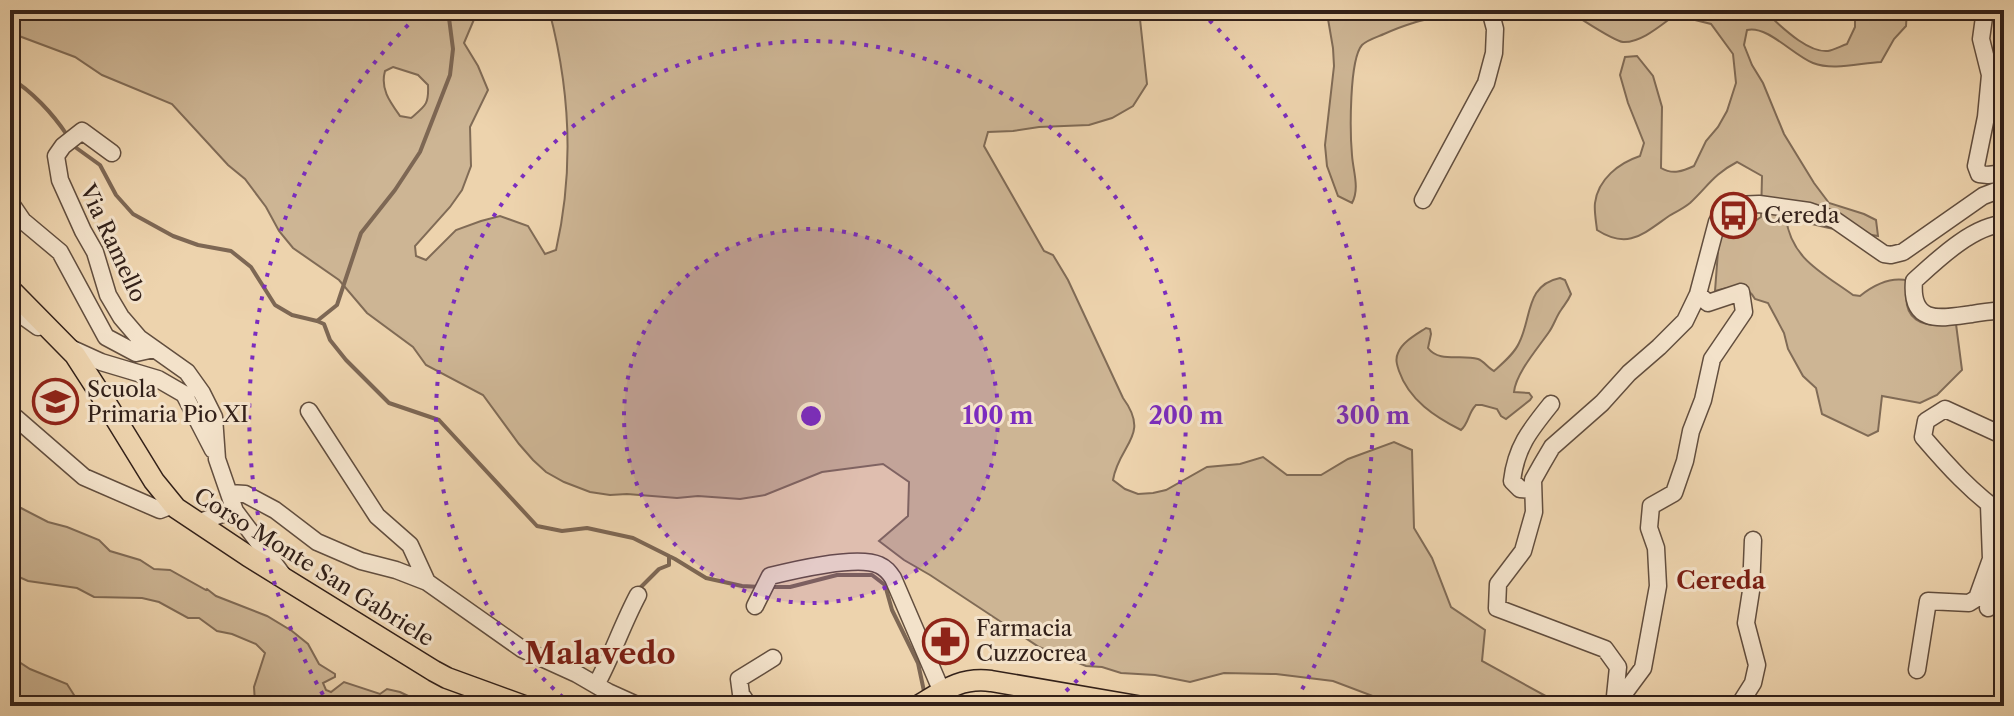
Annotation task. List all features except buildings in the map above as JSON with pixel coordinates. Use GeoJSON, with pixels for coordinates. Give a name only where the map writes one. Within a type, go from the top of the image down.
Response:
{"type":"FeatureCollection","features":[{"type":"Feature","properties":{"kind":"main road","name":"Corso Monte San Gabriele"},"geometry":{"type":"LineString","coordinates":[[10,289],[75,355],[154,481],[173,505],[288,582],[440,675],[524,706]]}},
{"type":"Feature","properties":{"kind":"main road"},"geometry":{"type":"LineString","coordinates":[[918,706],[965,681],[982,680],[1137,706]]}},
{"type":"Feature","properties":{"kind":"street"},"geometry":{"type":"LineString","coordinates":[[1423,200],[1486,83],[1494,53],[1495,29],[1490,10]]}},
{"type":"Feature","properties":{"kind":"street"},"geometry":{"type":"LineString","coordinates":[[1985,10],[1981,39],[1990,75],[1986,117],[1976,166],[1979,174],[2004,173]]}},
{"type":"Feature","properties":{"kind":"street"},"geometry":{"type":"LineString","coordinates":[[55,186],[52,165],[65,146],[82,131],[112,153]]}},
{"type":"Feature","properties":{"kind":"street","name":"Via Ramello"},"geometry":{"type":"LineString","coordinates":[[65,146],[60,180],[95,252],[108,295],[139,338],[187,372],[202,393],[214,417],[217,459],[231,500],[288,582]]}},
{"type":"Feature","properties":{"kind":"street"},"geometry":{"type":"LineString","coordinates":[[1614,705],[1618,667],[1605,649],[1497,608],[1498,584],[1523,551],[1534,512],[1533,480],[1552,447],[1602,403],[1685,321],[1698,294],[1717,222],[1723,211],[1730,206],[1759,204],[1821,214],[1835,220],[1876,250],[1891,255],[1903,252],[1983,196],[2004,188]]}},
{"type":"Feature","properties":{"kind":"street","name":"Via Ramello"},"geometry":{"type":"LineString","coordinates":[[10,202],[23,221],[60,252],[106,337],[136,353],[154,349]]}},
{"type":"Feature","properties":{"kind":"street"},"geometry":{"type":"LineString","coordinates":[[2004,224],[1983,228],[1934,262],[1914,281],[1913,292],[1919,309],[1942,319],[2004,310]]}},
{"type":"Feature","properties":{"kind":"street"},"geometry":{"type":"LineString","coordinates":[[1614,705],[1643,668],[1658,586],[1656,548],[1649,528],[1651,506],[1674,493],[1703,400],[1712,359],[1744,312],[1741,292],[1708,303],[1698,294]]}},
{"type":"Feature","properties":{"kind":"street"},"geometry":{"type":"LineString","coordinates":[[10,307],[65,345],[101,362],[158,379],[184,394],[217,459]]}},
{"type":"Feature","properties":{"kind":"street"},"geometry":{"type":"LineString","coordinates":[[1533,490],[1520,489],[1512,481],[1514,463],[1522,442],[1551,404]]}},
{"type":"Feature","properties":{"kind":"street"},"geometry":{"type":"LineString","coordinates":[[2004,436],[1945,409],[1926,421],[1923,437],[1989,505],[2004,515]]}},
{"type":"Feature","properties":{"kind":"street"},"geometry":{"type":"LineString","coordinates":[[309,411],[377,516],[410,545],[427,582]]}},
{"type":"Feature","properties":{"kind":"street"},"geometry":{"type":"LineString","coordinates":[[10,416],[84,477],[160,510],[173,505]]}},
{"type":"Feature","properties":{"kind":"street"},"geometry":{"type":"LineString","coordinates":[[197,523],[225,513],[231,500],[245,494],[275,510],[317,542],[361,561],[427,582],[522,649],[639,706]]}},
{"type":"Feature","properties":{"kind":"street"},"geometry":{"type":"LineString","coordinates":[[1988,608],[1999,563],[1989,505]]}},
{"type":"Feature","properties":{"kind":"street"},"geometry":{"type":"LineString","coordinates":[[1917,670],[1928,601],[1969,603],[1977,598],[1991,559],[1989,505]]}},
{"type":"Feature","properties":{"kind":"street"},"geometry":{"type":"LineString","coordinates":[[1733,706],[1741,702],[1753,683],[1757,665],[1746,623],[1753,540]]}},
{"type":"Feature","properties":{"kind":"street"},"geometry":{"type":"LineString","coordinates":[[757,601],[770,576],[815,565],[867,562],[881,565],[893,578],[942,692]]}},
{"type":"Feature","properties":{"kind":"street"},"geometry":{"type":"LineString","coordinates":[[596,685],[638,595]]}},
{"type":"Feature","properties":{"kind":"street"},"geometry":{"type":"LineString","coordinates":[[749,706],[741,694],[739,679],[773,658]]}},
{"type":"Feature","properties":{"kind":"shaded area"},"geometry":{"type":"Polygon","coordinates":[[[10,10],[478,10],[464,43],[488,90],[470,127],[471,166],[462,190],[415,246],[416,256],[426,260],[456,230],[500,216],[528,226],[545,254],[556,250],[565,190],[567,130],[561,70],[549,10],[1139,10],[1147,84],[1133,106],[1112,118],[1089,125],[988,132],[984,146],[1044,251],[1053,255],[1068,280],[1131,411],[1134,431],[1113,480],[1138,494],[1153,493],[1166,490],[1207,467],[1240,464],[1263,457],[1287,475],[1321,475],[1348,459],[1394,442],[1412,450],[1414,528],[1432,558],[1451,607],[1485,630],[1482,661],[1564,706],[1399,706],[1333,681],[1276,674],[1224,673],[1190,682],[1086,666],[1039,647],[879,541],[908,516],[909,482],[883,464],[822,472],[765,495],[740,499],[610,495],[590,492],[564,482],[533,460],[483,395],[426,365],[413,347],[367,313],[339,280],[293,248],[245,179],[228,165],[172,104],[102,75],[75,57],[10,30],[10,10]],[[393,67],[385,71],[385,89],[400,116],[411,118],[427,101],[428,85],[418,75],[393,67]]]}},
{"type":"Feature","properties":{"kind":"shaded area"},"geometry":{"type":"Polygon","coordinates":[[[1319,10],[1454,10],[1398,28],[1362,45],[1355,65],[1351,97],[1351,145],[1356,185],[1352,203],[1338,196],[1327,166],[1325,145],[1334,66],[1328,19],[1319,10]]]}},
{"type":"Feature","properties":{"kind":"shaded area"},"geometry":{"type":"Polygon","coordinates":[[[1566,10],[1763,10],[1802,42],[1828,51],[1847,44],[1855,27],[1855,10],[1907,10],[1906,26],[1894,39],[1881,62],[1838,66],[1813,63],[1771,36],[1755,30],[1747,30],[1744,45],[1784,134],[1829,203],[1876,220],[1878,236],[1786,218],[1789,232],[1801,255],[1853,295],[1860,296],[1889,281],[1909,281],[1907,305],[1910,314],[1933,325],[1956,324],[1962,370],[1937,395],[1920,403],[1882,396],[1878,431],[1868,436],[1822,414],[1816,388],[1803,376],[1768,303],[1755,299],[1742,288],[1715,291],[1722,226],[1743,227],[1761,217],[1762,176],[1737,162],[1717,176],[1688,205],[1643,234],[1618,239],[1597,230],[1595,206],[1600,187],[1617,168],[1640,156],[1644,143],[1620,75],[1625,57],[1637,56],[1653,76],[1662,107],[1661,168],[1674,172],[1694,166],[1706,141],[1727,111],[1736,83],[1733,54],[1711,24],[1675,15],[1644,37],[1623,42],[1566,10]]]}},
{"type":"Feature","properties":{"kind":"shaded area"},"geometry":{"type":"Polygon","coordinates":[[[1560,278],[1565,280],[1571,294],[1523,369],[1514,392],[1529,393],[1532,397],[1506,419],[1497,409],[1476,405],[1461,430],[1433,413],[1409,391],[1396,360],[1400,349],[1410,339],[1426,328],[1430,329],[1428,348],[1433,353],[1444,357],[1478,359],[1494,371],[1517,347],[1535,295],[1549,282],[1560,278]]]}},
{"type":"Feature","properties":{"kind":"shaded area"},"geometry":{"type":"Polygon","coordinates":[[[21,508],[48,522],[99,540],[110,551],[140,560],[154,569],[170,570],[216,596],[267,616],[308,644],[319,664],[335,674],[323,683],[326,690],[331,692],[344,682],[380,694],[387,689],[400,692],[429,706],[240,706],[240,700],[255,703],[254,687],[265,653],[256,644],[217,631],[199,618],[188,618],[159,602],[142,598],[94,597],[77,588],[28,581],[10,573],[10,510],[21,508]]]}},
{"type":"Feature","properties":{"kind":"shaded area"},"geometry":{"type":"Polygon","coordinates":[[[10,656],[30,669],[67,684],[81,706],[10,706],[10,656]]]}},
{"type":"Feature","properties":{"kind":"waterway"},"geometry":{"type":"LineString","coordinates":[[317,321],[337,305],[361,233],[420,152],[450,75],[453,49],[450,10]]}},
{"type":"Feature","properties":{"kind":"waterway"},"geometry":{"type":"LineString","coordinates":[[10,78],[42,104],[67,135]]}},
{"type":"Feature","properties":{"kind":"waterway"},"geometry":{"type":"LineString","coordinates":[[72,142],[100,165],[116,195],[133,214],[173,236],[198,245],[231,251],[251,267],[275,305],[292,315],[324,324],[330,340],[346,360],[389,403],[439,420],[537,526],[562,531],[587,528],[633,538],[706,578],[761,587]]}},
{"type":"Feature","properties":{"kind":"waterway"},"geometry":{"type":"LineString","coordinates":[[638,590],[659,569],[669,565],[669,556]]}},
{"type":"Feature","properties":{"kind":"waterway"},"geometry":{"type":"LineString","coordinates":[[769,587],[790,587],[837,575],[872,575],[885,585],[892,610],[918,663],[925,696]]}},
{"type":"Feature","properties":{"kind":"place","name":"Cereda"},"geometry":{"type":"Point","coordinates":[1733,215]}},
{"type":"Feature","properties":{"kind":"place","name":"Scuola Primaria Pio XI"},"geometry":{"type":"Point","coordinates":[56,402]}},
{"type":"Feature","properties":{"kind":"place","name":"Farmacia Cuzzocrea"},"geometry":{"type":"Point","coordinates":[945,641]}},
{"type":"Feature","properties":{"kind":"district","name":"Cereda"},"geometry":{"type":"Point","coordinates":[1721,580]}},
{"type":"Feature","properties":{"kind":"district","name":"Malavedo"},"geometry":{"type":"Point","coordinates":[600,653]}}]}
